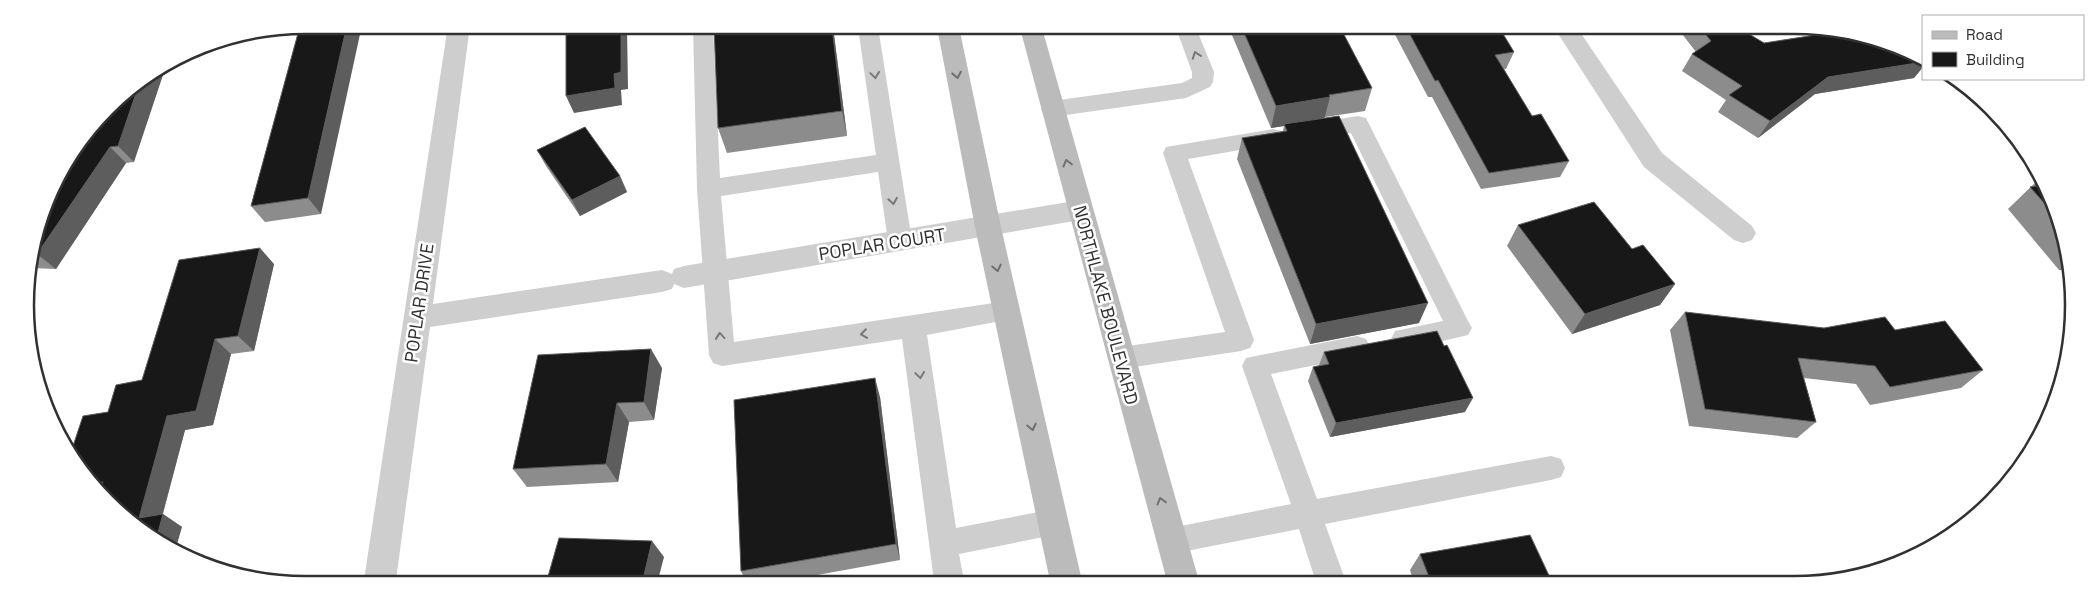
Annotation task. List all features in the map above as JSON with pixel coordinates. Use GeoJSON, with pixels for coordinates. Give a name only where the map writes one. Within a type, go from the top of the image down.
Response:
{"type":"FeatureCollection","features":[{"type":"Feature","properties":{"kind":"main road"},"geometry":{"type":"LineString","coordinates":[[949,34],[988,227],[1065,576]]}},
{"type":"Feature","properties":{"kind":"main road","name":"NORTHLAKE BOULEVARD"},"geometry":{"type":"LineString","coordinates":[[1033,34],[1181,576]]}},
{"type":"Feature","properties":{"kind":"street","name":"POPLAR DRIVE"},"geometry":{"type":"LineString","coordinates":[[381,576],[458,34]]}},
{"type":"Feature","properties":{"kind":"street"},"geometry":{"type":"LineString","coordinates":[[1569,34],[1653,160],[1743,233]]}},
{"type":"Feature","properties":{"kind":"street","name":"POPLAR COURT"},"geometry":{"type":"LineString","coordinates":[[417,318],[673,279],[1080,210]]}},
{"type":"Feature","properties":{"kind":"lane"},"geometry":{"type":"LineString","coordinates":[[703,34],[709,189],[722,355],[1007,311]]}},
{"type":"Feature","properties":{"kind":"lane"},"geometry":{"type":"LineString","coordinates":[[869,34],[900,241]]}},
{"type":"Feature","properties":{"kind":"lane"},"geometry":{"type":"LineString","coordinates":[[1052,109],[1186,90],[1202,82],[1202,72],[1188,34]]}},
{"type":"Feature","properties":{"kind":"lane"},"geometry":{"type":"LineString","coordinates":[[1255,366],[1459,328],[1358,124],[1174,153],[1241,340],[1255,366],[1329,576]]}},
{"type":"Feature","properties":{"kind":"lane"},"geometry":{"type":"LineString","coordinates":[[709,189],[887,162]]}},
{"type":"Feature","properties":{"kind":"lane"},"geometry":{"type":"LineString","coordinates":[[912,327],[948,576]]}},
{"type":"Feature","properties":{"kind":"lane"},"geometry":{"type":"LineString","coordinates":[[1121,358],[1241,340]]}},
{"type":"Feature","properties":{"kind":"lane"},"geometry":{"type":"LineString","coordinates":[[1171,541],[1551,468]]}},
{"type":"Feature","properties":{"kind":"lane"},"geometry":{"type":"LineString","coordinates":[[944,543],[1054,522]]}},
{"type":"Feature","properties":{"kind":"building"},"geometry":{"type":"Polygon","coordinates":[[[298,34],[345,34],[308,198],[251,206],[298,34]]]}},
{"type":"Feature","properties":{"kind":"building"},"geometry":{"type":"Polygon","coordinates":[[[566,34],[621,34],[621,72],[614,74],[615,88],[566,96],[566,34]]]}},
{"type":"Feature","properties":{"kind":"building"},"geometry":{"type":"Polygon","coordinates":[[[714,34],[833,34],[842,111],[718,128],[714,34]]]}},
{"type":"Feature","properties":{"kind":"building"},"geometry":{"type":"Polygon","coordinates":[[[1245,34],[1344,34],[1372,88],[1276,106],[1245,34]]]}},
{"type":"Feature","properties":{"kind":"building"},"geometry":{"type":"Polygon","coordinates":[[[1410,34],[1503,34],[1514,52],[1495,55],[1532,116],[1541,114],[1569,161],[1489,173],[1438,80],[1435,81],[1410,34]]]}},
{"type":"Feature","properties":{"kind":"building"},"geometry":{"type":"Polygon","coordinates":[[[1705,34],[1749,34],[1764,43],[1818,35],[1864,43],[1898,54],[1916,63],[1828,77],[1770,121],[1729,95],[1742,86],[1692,54],[1711,41],[1705,34]]]}},
{"type":"Feature","properties":{"kind":"building"},"geometry":{"type":"Polygon","coordinates":[[[136,93],[118,146],[110,147],[39,251],[54,201],[79,154],[113,113],[136,93]]]}},
{"type":"Feature","properties":{"kind":"building"},"geometry":{"type":"Polygon","coordinates":[[[1339,116],[1428,303],[1316,324],[1242,138],[1287,131],[1284,124],[1339,116]]]}},
{"type":"Feature","properties":{"kind":"building"},"geometry":{"type":"Polygon","coordinates":[[[585,127],[620,176],[572,200],[537,150],[585,127]]]}},
{"type":"Feature","properties":{"kind":"building"},"geometry":{"type":"Polygon","coordinates":[[[2037,186],[2047,206],[2030,187],[2037,186]]]}},
{"type":"Feature","properties":{"kind":"building"},"geometry":{"type":"Polygon","coordinates":[[[1594,202],[1632,249],[1643,245],[1675,284],[1585,314],[1518,225],[1594,202]]]}},
{"type":"Feature","properties":{"kind":"building"},"geometry":{"type":"Polygon","coordinates":[[[260,248],[238,336],[215,339],[196,411],[167,416],[139,518],[163,514],[158,533],[113,497],[73,446],[83,416],[108,412],[116,385],[142,380],[179,260],[260,248]]]}},
{"type":"Feature","properties":{"kind":"building"},"geometry":{"type":"Polygon","coordinates":[[[1685,312],[1824,328],[1885,317],[1895,330],[1945,321],[1983,370],[1890,387],[1875,366],[1798,358],[1816,422],[1705,409],[1685,312]]]}},
{"type":"Feature","properties":{"kind":"building"},"geometry":{"type":"Polygon","coordinates":[[[1437,331],[1444,346],[1447,345],[1473,398],[1336,423],[1313,367],[1329,364],[1324,352],[1437,331]]]}},
{"type":"Feature","properties":{"kind":"building"},"geometry":{"type":"Polygon","coordinates":[[[651,349],[644,402],[617,403],[606,464],[513,469],[538,355],[651,349]]]}},
{"type":"Feature","properties":{"kind":"building"},"geometry":{"type":"Polygon","coordinates":[[[875,378],[896,544],[741,571],[734,400],[875,378]]]}},
{"type":"Feature","properties":{"kind":"building"},"geometry":{"type":"Polygon","coordinates":[[[1530,535],[1549,576],[1429,576],[1420,554],[1530,535]]]}},
{"type":"Feature","properties":{"kind":"building"},"geometry":{"type":"Polygon","coordinates":[[[559,538],[652,541],[644,576],[548,576],[559,538]]]}}]}
